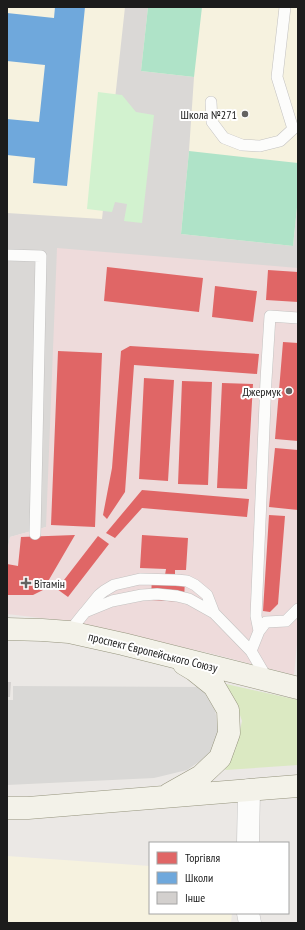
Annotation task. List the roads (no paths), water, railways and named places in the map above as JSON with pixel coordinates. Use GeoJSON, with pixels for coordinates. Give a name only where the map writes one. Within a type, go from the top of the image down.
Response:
{"type":"FeatureCollection","features":[{"type":"Feature","properties":{"kind":"main road","name":"проспект Європейського Союзу"},"geometry":{"type":"LineString","coordinates":[[7,629],[69,632],[298,688]]}},
{"type":"Feature","properties":{"kind":"main road"},"geometry":{"type":"LineString","coordinates":[[164,796],[201,776],[220,758],[229,733],[228,710],[214,686],[194,670],[170,657]]}},
{"type":"Feature","properties":{"kind":"main road"},"geometry":{"type":"LineString","coordinates":[[7,808],[28,808],[298,786]]}},
{"type":"Feature","properties":{"kind":"street"},"geometry":{"type":"LineString","coordinates":[[248,842],[249,790]]}},
{"type":"Feature","properties":{"kind":"lane"},"geometry":{"type":"LineString","coordinates":[[211,102],[212,122],[224,138],[242,145],[260,146],[280,141],[293,128],[277,77],[285,7]]}},
{"type":"Feature","properties":{"kind":"lane"},"geometry":{"type":"LineString","coordinates":[[7,255],[41,256],[35,534]]}},
{"type":"Feature","properties":{"kind":"lane"},"geometry":{"type":"LineString","coordinates":[[252,651],[258,630],[256,616],[270,316],[298,318]]}},
{"type":"Feature","properties":{"kind":"lane"},"geometry":{"type":"LineString","coordinates":[[69,632],[99,595],[104,591],[114,586],[140,579],[187,581],[195,585],[207,595],[214,613]]}},
{"type":"Feature","properties":{"kind":"lane"},"geometry":{"type":"LineString","coordinates":[[85,612],[112,601],[142,595],[157,594],[189,598],[214,613],[252,651],[268,680]]}},
{"type":"Feature","properties":{"kind":"lane"},"geometry":{"type":"LineString","coordinates":[[258,630],[266,622],[286,621],[298,609]]}},
{"type":"Feature","properties":{"kind":"place","name":"Школа №271"},"geometry":{"type":"Point","coordinates":[245,114]}},
{"type":"Feature","properties":{"kind":"place","name":"Джермук"},"geometry":{"type":"Point","coordinates":[289,391]}},
{"type":"Feature","properties":{"kind":"place","name":"Вітамін"},"geometry":{"type":"Point","coordinates":[26,583]}}]}
